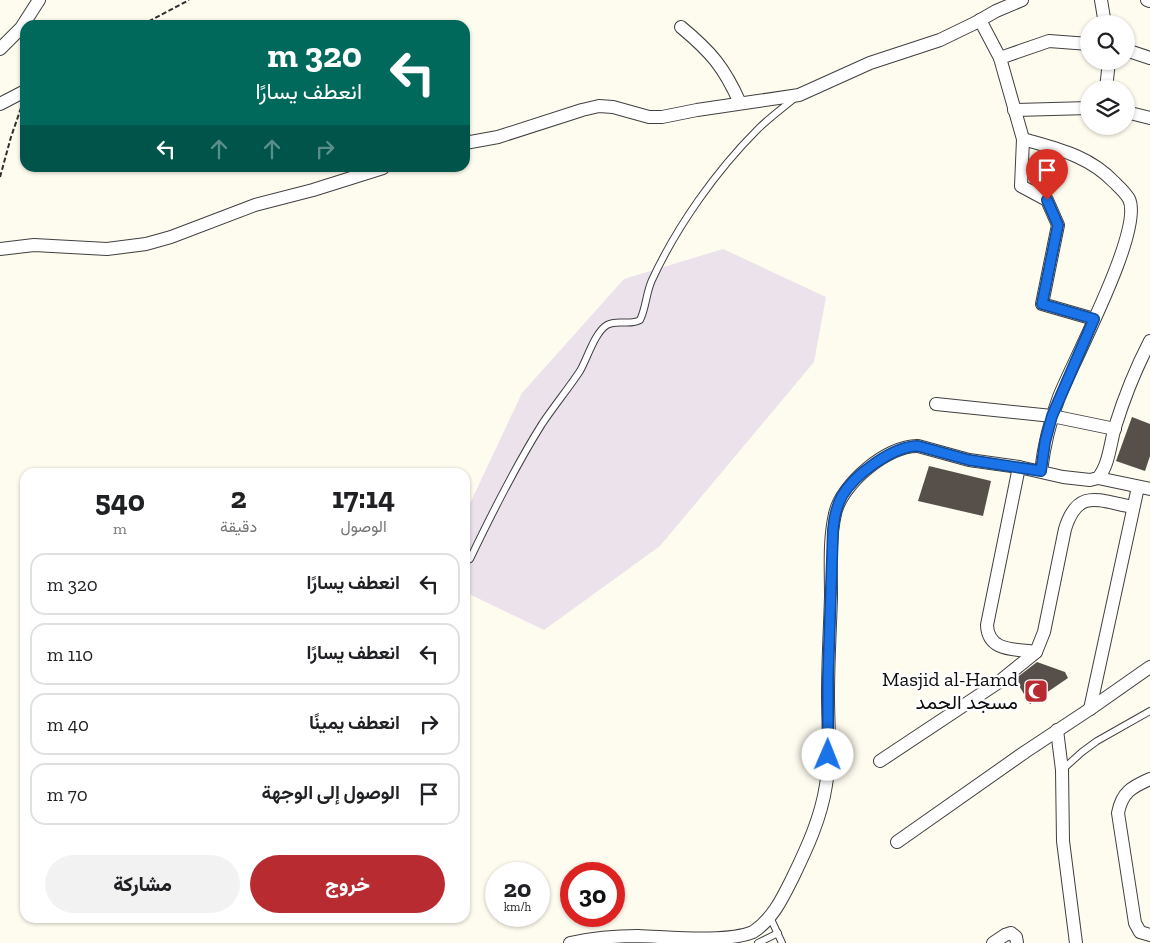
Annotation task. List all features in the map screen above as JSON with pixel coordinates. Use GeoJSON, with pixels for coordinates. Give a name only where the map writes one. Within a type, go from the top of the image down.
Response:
{"type":"FeatureCollection","features":[{"type":"Feature","properties":{"kind":"street"},"geometry":{"type":"LineString","coordinates":[[26,20],[39,0]]}},
{"type":"Feature","properties":{"kind":"street"},"geometry":{"type":"LineString","coordinates":[[470,142],[491,139],[599,106],[612,107],[649,118],[798,95],[865,65],[940,40],[996,11],[1022,0]]}},
{"type":"Feature","properties":{"kind":"street"},"geometry":{"type":"LineString","coordinates":[[1101,0],[1104,15]]}},
{"type":"Feature","properties":{"kind":"street"},"geometry":{"type":"LineString","coordinates":[[980,20],[1000,58],[1023,139],[1021,186],[1047,200],[1058,225],[1042,304],[1094,319]]}},
{"type":"Feature","properties":{"kind":"street"},"geometry":{"type":"LineString","coordinates":[[681,27],[700,42],[722,67],[740,103]]}},
{"type":"Feature","properties":{"kind":"street"},"geometry":{"type":"LineString","coordinates":[[0,49],[20,29]]}},
{"type":"Feature","properties":{"kind":"street"},"geometry":{"type":"LineString","coordinates":[[1000,58],[1050,41],[1080,43]]}},
{"type":"Feature","properties":{"kind":"street"},"geometry":{"type":"LineString","coordinates":[[1135,53],[1150,58]]}},
{"type":"Feature","properties":{"kind":"street"},"geometry":{"type":"LineString","coordinates":[[0,104],[20,97]]}},
{"type":"Feature","properties":{"kind":"street"},"geometry":{"type":"LineString","coordinates":[[1014,110],[1080,108]]}},
{"type":"Feature","properties":{"kind":"street"},"geometry":{"type":"LineString","coordinates":[[1146,117],[1150,130]]}},
{"type":"Feature","properties":{"kind":"street"},"geometry":{"type":"LineString","coordinates":[[1023,139],[1092,162],[1124,192],[1130,201],[1131,212],[1128,234],[1113,276],[1052,416],[1045,442],[1041,471]]}},
{"type":"Feature","properties":{"kind":"street"},"geometry":{"type":"LineString","coordinates":[[0,249],[34,246],[107,249],[146,244],[171,237],[256,206],[369,172]]}},
{"type":"Feature","properties":{"kind":"street"},"geometry":{"type":"LineString","coordinates":[[1098,478],[1104,469],[1126,394],[1150,341]]}},
{"type":"Feature","properties":{"kind":"street"},"geometry":{"type":"LineString","coordinates":[[936,404],[1052,416],[1115,429]]}},
{"type":"Feature","properties":{"kind":"street"},"geometry":{"type":"LineString","coordinates":[[570,943],[618,936],[715,941],[737,938],[752,933],[770,917],[779,904],[803,856],[818,819],[826,785],[831,556],[835,512],[841,497],[859,477],[897,450],[918,446],[969,460],[1019,467],[1070,478],[1090,480],[1098,478],[1144,488],[1133,507],[1090,709]]}},
{"type":"Feature","properties":{"kind":"street"},"geometry":{"type":"LineString","coordinates":[[1019,467],[987,625],[987,634],[1000,647],[1036,652]]}},
{"type":"Feature","properties":{"kind":"street"},"geometry":{"type":"LineString","coordinates":[[880,761],[999,682],[1036,652],[1044,632],[1065,529],[1074,508],[1084,501],[1092,500],[1133,507]]}},
{"type":"Feature","properties":{"kind":"street"},"geometry":{"type":"LineString","coordinates":[[897,842],[1150,667]]}},
{"type":"Feature","properties":{"kind":"street"},"geometry":{"type":"LineString","coordinates":[[1057,730],[1062,770],[1064,841],[1076,943]]}},
{"type":"Feature","properties":{"kind":"street"},"geometry":{"type":"LineString","coordinates":[[1150,779],[1124,795],[1118,813],[1135,924],[1140,932],[1150,934]]}},
{"type":"Feature","properties":{"kind":"street"},"geometry":{"type":"LineString","coordinates":[[993,943],[1008,934],[1014,934],[1018,943]]}},
{"type":"Feature","properties":{"kind":"lane"},"geometry":{"type":"LineString","coordinates":[[470,559],[492,512],[515,470],[543,423],[579,371],[600,332],[606,325],[611,323],[632,323],[640,320],[652,281],[687,218],[734,155],[759,128],[798,95]]}},
{"type":"Feature","properties":{"kind":"lane"},"geometry":{"type":"LineString","coordinates":[[1062,770],[1098,741],[1150,711]]}},
{"type":"Feature","properties":{"kind":"lane"},"geometry":{"type":"LineString","coordinates":[[770,917],[782,943]]}},
{"type":"Feature","properties":{"kind":"lane"},"geometry":{"type":"LineString","coordinates":[[758,943],[778,933]]}},
{"type":"Feature","properties":{"kind":"path"},"geometry":{"type":"LineString","coordinates":[[151,20],[188,0]]}},
{"type":"Feature","properties":{"kind":"path"},"geometry":{"type":"LineString","coordinates":[[0,177],[20,109]]}},
{"type":"Feature","properties":{"kind":"shaded area"},"geometry":{"type":"Polygon","coordinates":[[[723,249],[826,297],[814,362],[660,546],[544,630],[470,594],[470,503],[522,393],[624,279],[723,249]]]}},
{"type":"Feature","properties":{"kind":"building"},"geometry":{"type":"Polygon","coordinates":[[[1132,417],[1150,424],[1150,456],[1145,471],[1116,461],[1132,417]]]}},
{"type":"Feature","properties":{"kind":"building"},"geometry":{"type":"Polygon","coordinates":[[[929,466],[991,481],[983,516],[918,501],[929,466]]]}},
{"type":"Feature","properties":{"kind":"building","name":"Masjid al-Hamd مسجد الحمد"},"geometry":{"type":"Polygon","coordinates":[[[1037,662],[1065,672],[1068,678],[1030,704],[1015,679],[1037,662]]]}},
{"type":"Feature","properties":{"kind":"place","name":"Masjid al-Hamd مسجد الحمد"},"geometry":{"type":"Point","coordinates":[1036,691]}},
{"type":"Feature","properties":{"kind":"route"},"geometry":{"type":"LineString","coordinates":[[828,755],[831,556],[835,512],[841,497],[859,477],[874,465],[897,450],[911,446],[918,446],[969,460],[1041,471],[1045,442],[1052,416],[1094,319],[1042,304],[1058,225],[1047,200]]}}]}
